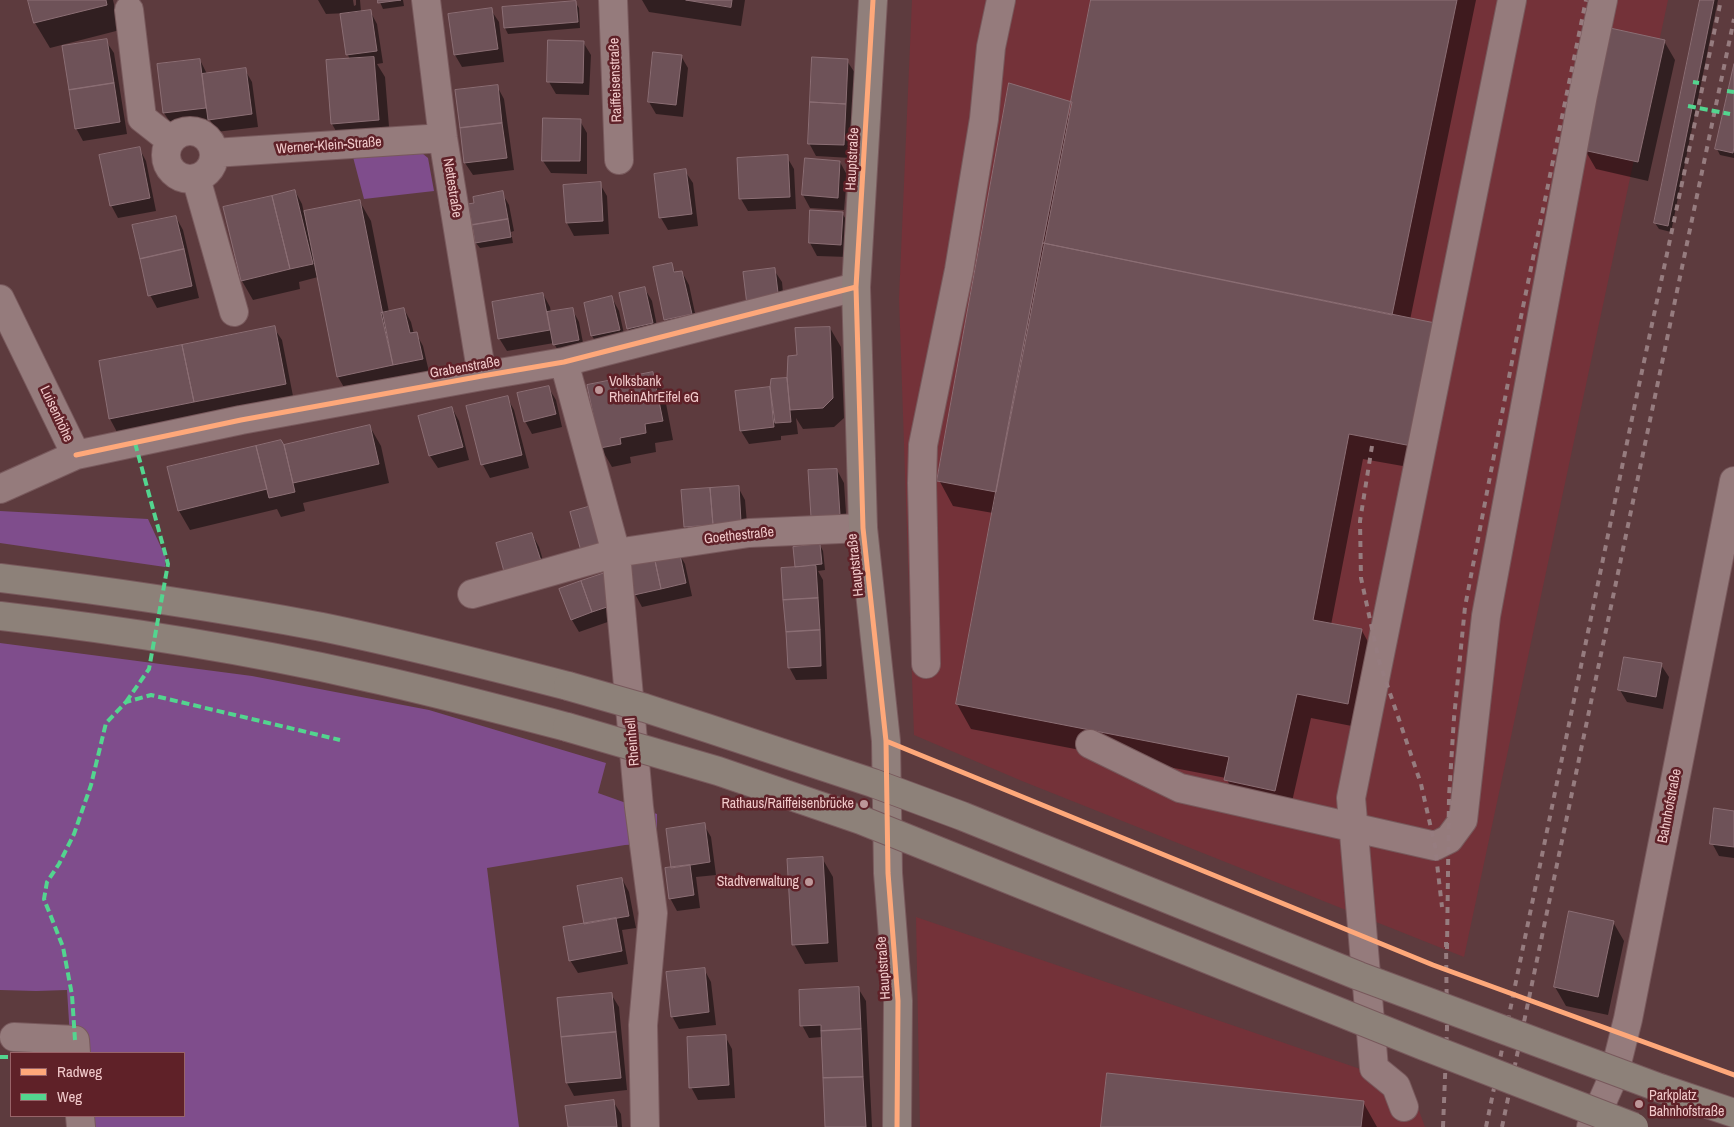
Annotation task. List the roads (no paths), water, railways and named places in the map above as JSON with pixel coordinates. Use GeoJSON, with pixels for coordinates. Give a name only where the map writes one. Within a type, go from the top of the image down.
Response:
{"type":"FeatureCollection","features":[{"type":"Feature","properties":{"kind":"highway"},"geometry":{"type":"LineString","coordinates":[[0,578],[98,590],[323,628],[508,671],[645,708],[873,783],[962,816],[1359,976],[1533,1042],[1734,1113]]}},
{"type":"Feature","properties":{"kind":"highway"},"geometry":{"type":"LineString","coordinates":[[0,616],[94,627],[193,643],[360,675],[454,697],[567,727],[718,771],[861,820],[1414,1042],[1634,1127]]}},
{"type":"Feature","properties":{"kind":"main road","name":"Hauptstraße"},"geometry":{"type":"LineString","coordinates":[[873,0],[856,287],[863,528],[886,741],[888,873],[898,1001],[897,1127]]}},
{"type":"Feature","properties":{"kind":"street","name":"Nettestraße"},"geometry":{"type":"LineString","coordinates":[[426,0],[444,138],[482,376]]}},
{"type":"Feature","properties":{"kind":"street","name":"Raiffeisenstraße"},"geometry":{"type":"LineString","coordinates":[[613,0],[619,160]]}},
{"type":"Feature","properties":{"kind":"street"},"geometry":{"type":"LineString","coordinates":[[926,664],[922,483],[923,445],[959,270],[984,119],[991,47],[1001,0]]}},
{"type":"Feature","properties":{"kind":"street"},"geometry":{"type":"LineString","coordinates":[[1404,1107],[1396,1086],[1374,1068],[1351,798],[1512,0]]}},
{"type":"Feature","properties":{"kind":"street"},"geometry":{"type":"LineString","coordinates":[[1090,744],[1180,788],[1435,846],[1449,839],[1463,820],[1486,616],[1581,104],[1603,0]]}},
{"type":"Feature","properties":{"kind":"street"},"geometry":{"type":"LineString","coordinates":[[129,10],[142,118],[170,140]]}},
{"type":"Feature","properties":{"kind":"street"},"geometry":{"type":"LineString","coordinates":[[192,130],[208,138],[214,153],[210,169],[196,178],[187,179],[179,176],[167,165],[165,156],[170,140],[176,134],[192,130]]}},
{"type":"Feature","properties":{"kind":"street","name":"Werner-Klein-Straße"},"geometry":{"type":"LineString","coordinates":[[214,153],[444,138]]}},
{"type":"Feature","properties":{"kind":"street"},"geometry":{"type":"LineString","coordinates":[[196,178],[234,312]]}},
{"type":"Feature","properties":{"kind":"street","name":"Grabenstraße"},"geometry":{"type":"LineString","coordinates":[[76,455],[241,420],[564,362],[856,287]]}},
{"type":"Feature","properties":{"kind":"street","name":"Luisenhöhe"},"geometry":{"type":"LineString","coordinates":[[0,299],[76,455],[0,489]]}},
{"type":"Feature","properties":{"kind":"street","name":"Rheinhell"},"geometry":{"type":"LineString","coordinates":[[564,362],[616,553],[639,807],[653,913],[643,1025],[645,1127]]}},
{"type":"Feature","properties":{"kind":"street","name":"Bahnhofstraße"},"geometry":{"type":"LineString","coordinates":[[1591,1127],[1614,1076],[1628,1019],[1726,567],[1734,481]]}},
{"type":"Feature","properties":{"kind":"street","name":"Goethestraße"},"geometry":{"type":"LineString","coordinates":[[472,594],[616,553],[749,533],[863,528]]}},
{"type":"Feature","properties":{"kind":"street"},"geometry":{"type":"LineString","coordinates":[[14,1037],[75,1040],[76,1052]]}},
{"type":"Feature","properties":{"kind":"railway"},"geometry":{"type":"LineString","coordinates":[[1447,949],[1449,796],[1454,718],[1465,607],[1515,346],[1586,0]]}},
{"type":"Feature","properties":{"kind":"railway"},"geometry":{"type":"LineString","coordinates":[[1486,1127],[1635,404],[1721,0]]}},
{"type":"Feature","properties":{"kind":"railway"},"geometry":{"type":"LineString","coordinates":[[1502,1127],[1734,19]]}},
{"type":"Feature","properties":{"kind":"railway"},"geometry":{"type":"LineString","coordinates":[[1372,446],[1360,521],[1361,578],[1379,661],[1421,784],[1435,846],[1442,907]]}},
{"type":"Feature","properties":{"kind":"railway"},"geometry":{"type":"LineString","coordinates":[[1443,1127],[1447,1028],[1446,942]]}},
{"type":"Feature","properties":{"kind":"place","name":"Volksbank RheinAhrEifel eG"},"geometry":{"type":"Point","coordinates":[599,390]}},
{"type":"Feature","properties":{"kind":"place","name":"Rathaus/Raiffeisenbrücke"},"geometry":{"type":"Point","coordinates":[864,804]}},
{"type":"Feature","properties":{"kind":"place","name":"Stadtverwaltung"},"geometry":{"type":"Point","coordinates":[809,882]}},
{"type":"Feature","properties":{"kind":"place","name":"Parkplatz Bahnhofstraße"},"geometry":{"type":"Point","coordinates":[1639,1104]}}]}
